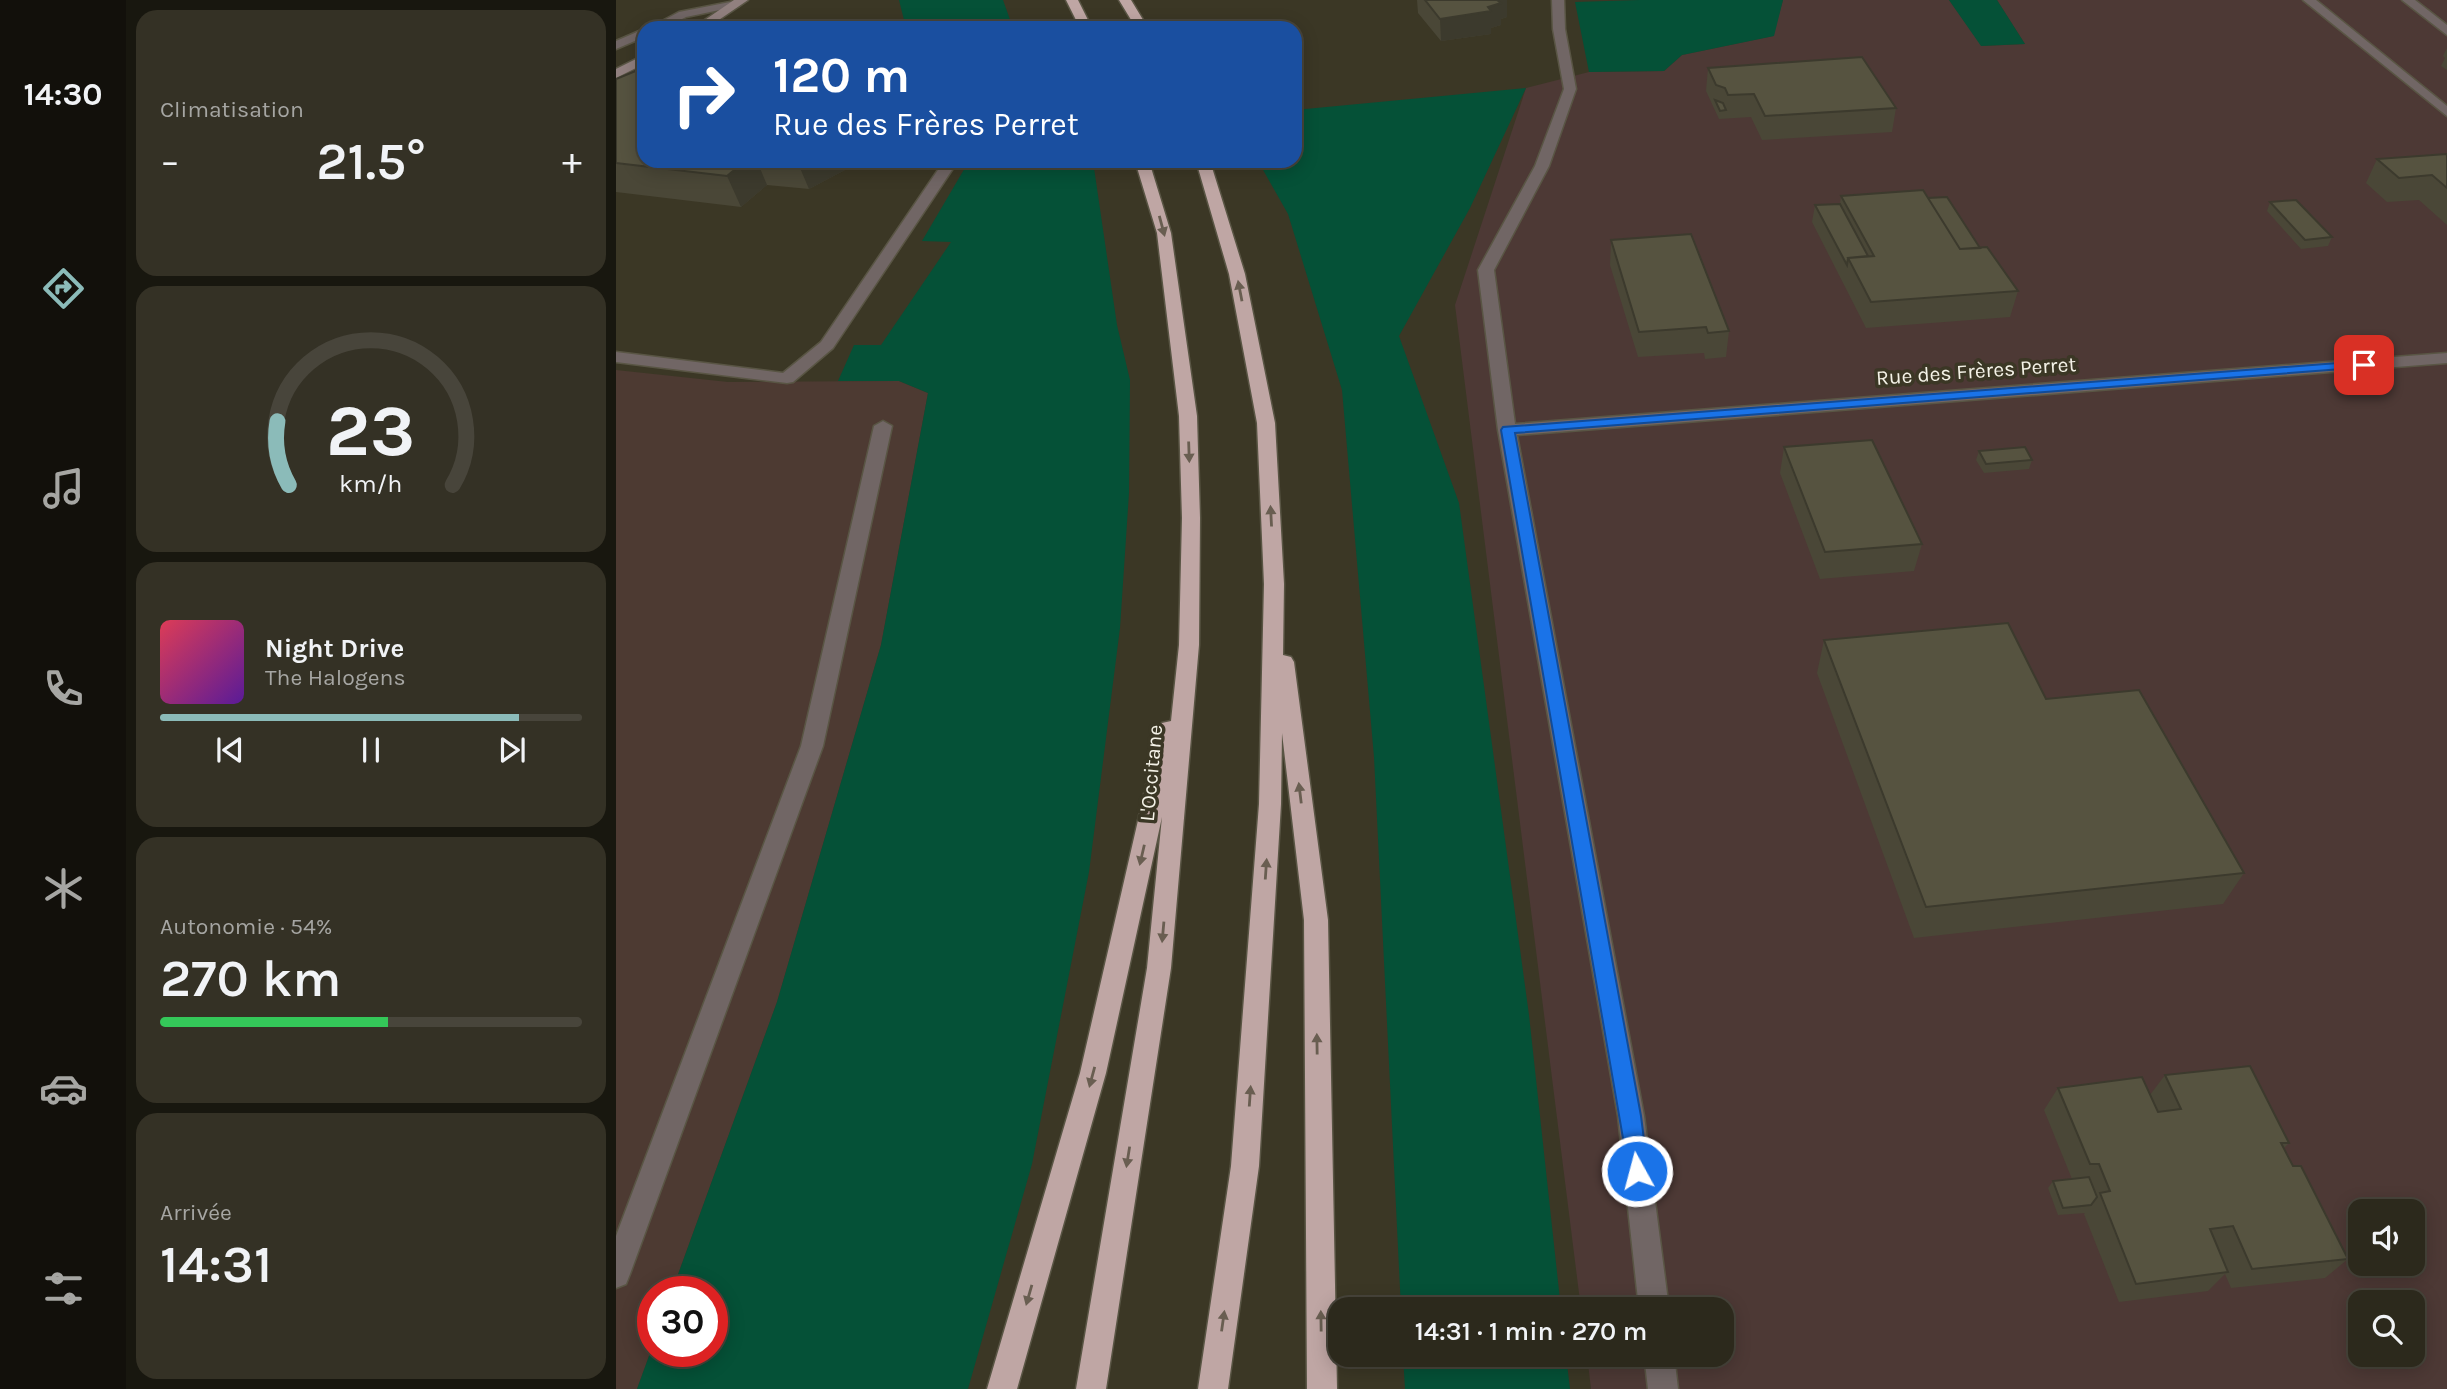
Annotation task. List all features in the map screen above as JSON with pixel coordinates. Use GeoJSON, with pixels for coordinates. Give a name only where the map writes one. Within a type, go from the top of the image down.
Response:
{"type":"FeatureCollection","features":[{"type":"Feature","properties":{"kind":"highway"},"geometry":{"type":"LineString","coordinates":[[1072,0],[1082,21]]}},
{"type":"Feature","properties":{"kind":"highway"},"geometry":{"type":"LineString","coordinates":[[1125,0],[1138,21]]}},
{"type":"Feature","properties":{"kind":"highway","name":"L'Occitane"},"geometry":{"type":"LineString","coordinates":[[1091,1389],[1159,968],[1189,645],[1191,518],[1188,416],[1164,233],[1144,168]]}},
{"type":"Feature","properties":{"kind":"highway"},"geometry":{"type":"LineString","coordinates":[[1205,168],[1237,274],[1266,424],[1274,584],[1270,804],[1245,1166],[1213,1389]]}},
{"type":"Feature","properties":{"kind":"highway"},"geometry":{"type":"LineString","coordinates":[[1274,584],[1316,920],[1322,1389]]}},
{"type":"Feature","properties":{"kind":"highway"},"geometry":{"type":"LineString","coordinates":[[1002,1389],[1093,1073],[1189,645]]}},
{"type":"Feature","properties":{"kind":"street"},"geometry":{"type":"LineString","coordinates":[[683,14],[695,0]]}},
{"type":"Feature","properties":{"kind":"street"},"geometry":{"type":"LineString","coordinates":[[1558,0],[1559,29],[1570,89],[1542,166],[1486,270],[1507,430],[1631,1116],[1653,1297]]}},
{"type":"Feature","properties":{"kind":"street"},"geometry":{"type":"LineString","coordinates":[[2309,0],[2444,107]]}},
{"type":"Feature","properties":{"kind":"street"},"geometry":{"type":"LineString","coordinates":[[2408,0],[2447,31]]}},
{"type":"Feature","properties":{"kind":"street"},"geometry":{"type":"LineString","coordinates":[[668,21],[683,14],[739,1]]}},
{"type":"Feature","properties":{"kind":"street"},"geometry":{"type":"LineString","coordinates":[[709,21],[739,1]]}},
{"type":"Feature","properties":{"kind":"street"},"geometry":{"type":"LineString","coordinates":[[616,45],[637,36]]}},
{"type":"Feature","properties":{"kind":"street"},"geometry":{"type":"LineString","coordinates":[[616,74],[637,63]]}},
{"type":"Feature","properties":{"kind":"street"},"geometry":{"type":"LineString","coordinates":[[616,357],[787,378],[827,345],[946,168]]}},
{"type":"Feature","properties":{"kind":"street","name":"Rue des Frères Perret"},"geometry":{"type":"LineString","coordinates":[[1507,430],[2447,358]]}},
{"type":"Feature","properties":{"kind":"street"},"geometry":{"type":"LineString","coordinates":[[616,1275],[813,746],[883,426]]}},
{"type":"Feature","properties":{"kind":"street"},"geometry":{"type":"LineString","coordinates":[[1660,1367],[1663,1389]]}},
{"type":"Feature","properties":{"kind":"shaded area"},"geometry":{"type":"Polygon","coordinates":[[[1783,0],[1949,0],[1982,46],[2025,44],[1997,0],[2447,0],[2447,1389],[1591,1389],[1588,1367],[1734,1367],[1734,1297],[1579,1297],[1455,305],[1526,88],[1589,72],[1664,71],[1682,55],[1773,36],[1783,0]]]}},
{"type":"Feature","properties":{"kind":"shaded area"},"geometry":{"type":"Polygon","coordinates":[[[616,370],[728,382],[899,381],[928,393],[881,645],[777,1002],[677,1276],[637,1276],[637,1367],[645,1367],[637,1389],[616,1389],[616,370]]]}},
{"type":"Feature","properties":{"kind":"green space"},"geometry":{"type":"Polygon","coordinates":[[[899,0],[1003,0],[1010,21],[904,21],[899,0]]]}},
{"type":"Feature","properties":{"kind":"green space"},"geometry":{"type":"Polygon","coordinates":[[[1783,0],[1774,36],[1682,55],[1664,71],[1589,72],[1575,2],[1783,0]]]}},
{"type":"Feature","properties":{"kind":"green space"},"geometry":{"type":"Polygon","coordinates":[[[1949,0],[1997,0],[2025,44],[1981,46],[1949,0]]]}},
{"type":"Feature","properties":{"kind":"green space"},"geometry":{"type":"Polygon","coordinates":[[[1526,88],[1470,208],[1399,336],[1459,503],[1529,1015],[1560,1297],[1400,1297],[1374,757],[1342,390],[1288,214],[1262,168],[1302,168],[1302,109],[1526,88]]]}},
{"type":"Feature","properties":{"kind":"green space"},"geometry":{"type":"Polygon","coordinates":[[[965,168],[1094,168],[1117,325],[1130,380],[1129,493],[1120,628],[1089,872],[1032,1164],[968,1389],[637,1389],[645,1367],[728,1367],[728,1276],[677,1276],[777,1002],[881,645],[928,393],[899,381],[838,381],[854,345],[881,345],[951,242],[922,241],[965,168]]]}},
{"type":"Feature","properties":{"kind":"green space"},"geometry":{"type":"Polygon","coordinates":[[[1404,1367],[1567,1367],[1570,1389],[1405,1389],[1404,1367]]]}},
{"type":"Feature","properties":{"kind":"building"},"geometry":{"type":"Polygon","coordinates":[[[1425,0],[1497,0],[1501,3],[1488,7],[1491,11],[1440,19],[1425,0]]]}},
{"type":"Feature","properties":{"kind":"building"},"geometry":{"type":"Polygon","coordinates":[[[1862,57],[1896,108],[1765,116],[1754,94],[1728,95],[1725,88],[1716,85],[1708,68],[1862,57]]]}},
{"type":"Feature","properties":{"kind":"building"},"geometry":{"type":"Polygon","coordinates":[[[637,70],[637,165],[616,163],[616,79],[637,70]]]}},
{"type":"Feature","properties":{"kind":"building"},"geometry":{"type":"Polygon","coordinates":[[[1715,100],[1723,103],[1726,110],[1720,111],[1715,100]]]}},
{"type":"Feature","properties":{"kind":"building"},"geometry":{"type":"Polygon","coordinates":[[[2447,154],[2447,188],[2432,175],[2399,178],[2377,159],[2447,154]]]}},
{"type":"Feature","properties":{"kind":"building"},"geometry":{"type":"Polygon","coordinates":[[[659,168],[737,168],[727,176],[659,168]]]}},
{"type":"Feature","properties":{"kind":"building"},"geometry":{"type":"Polygon","coordinates":[[[1923,190],[1960,249],[1987,247],[2018,291],[1871,302],[1848,258],[1874,256],[1841,196],[1923,190]]]}},
{"type":"Feature","properties":{"kind":"building"},"geometry":{"type":"Polygon","coordinates":[[[1947,197],[1980,248],[1960,249],[1928,198],[1947,197]]]}},
{"type":"Feature","properties":{"kind":"building"},"geometry":{"type":"Polygon","coordinates":[[[2296,200],[2332,237],[2305,240],[2270,202],[2296,200]]]}},
{"type":"Feature","properties":{"kind":"building"},"geometry":{"type":"Polygon","coordinates":[[[1840,204],[1868,256],[1848,258],[1847,265],[1815,205],[1840,204]]]}},
{"type":"Feature","properties":{"kind":"building"},"geometry":{"type":"Polygon","coordinates":[[[1691,234],[1729,331],[1708,333],[1706,327],[1639,332],[1611,240],[1691,234]]]}},
{"type":"Feature","properties":{"kind":"building"},"geometry":{"type":"Polygon","coordinates":[[[1872,440],[1922,544],[1825,552],[1784,447],[1872,440]]]}},
{"type":"Feature","properties":{"kind":"building"},"geometry":{"type":"Polygon","coordinates":[[[2025,447],[2032,460],[1986,464],[1979,451],[2025,447]]]}},
{"type":"Feature","properties":{"kind":"building"},"geometry":{"type":"Polygon","coordinates":[[[2008,623],[2046,699],[2139,690],[2244,873],[1926,907],[1824,640],[2008,623]]]}},
{"type":"Feature","properties":{"kind":"building"},"geometry":{"type":"Polygon","coordinates":[[[2250,1066],[2289,1143],[2281,1143],[2293,1166],[2301,1166],[2348,1259],[2252,1269],[2233,1226],[2210,1229],[2228,1272],[2136,1284],[2100,1193],[2110,1191],[2099,1164],[2090,1164],[2058,1088],[2142,1077],[2158,1112],[2181,1109],[2165,1075],[2250,1066]]]}},
{"type":"Feature","properties":{"kind":"building"},"geometry":{"type":"Polygon","coordinates":[[[2089,1177],[2097,1197],[2091,1205],[2063,1208],[2053,1181],[2089,1177]]]}},
{"type":"Feature","properties":{"kind":"route"},"geometry":{"type":"LineString","coordinates":[[1637,1171],[1631,1116],[1507,430],[2364,365]]}}]}
